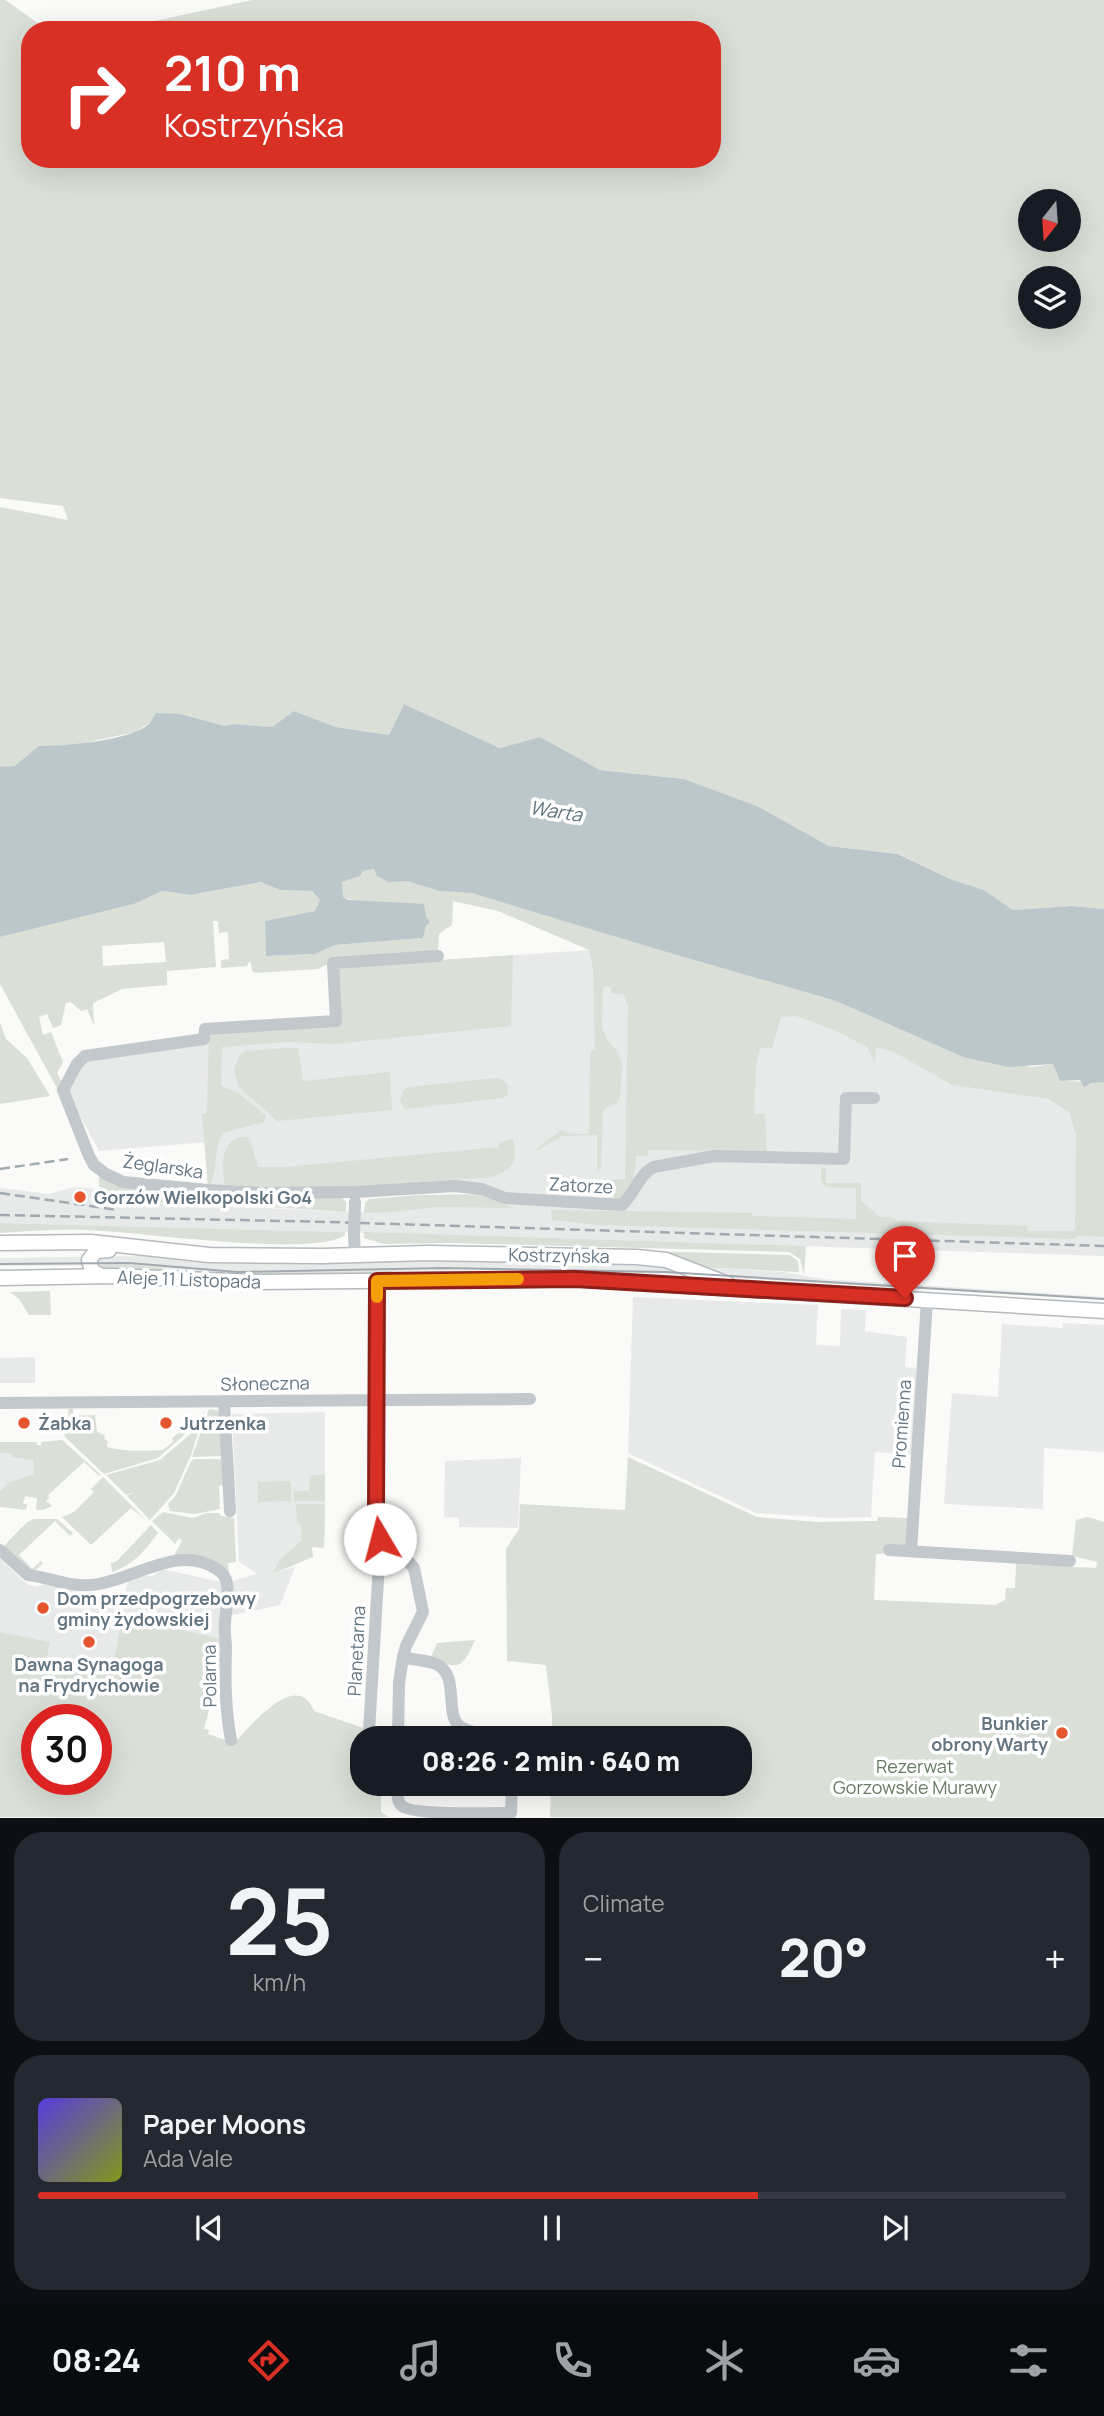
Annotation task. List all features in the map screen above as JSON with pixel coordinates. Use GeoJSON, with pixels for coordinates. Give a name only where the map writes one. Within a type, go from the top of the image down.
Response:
{"type":"FeatureCollection","features":[{"type":"Feature","properties":{"kind":"main road","name":"Aleje 11 Listopada"},"geometry":{"type":"LineString","coordinates":[[0,1243],[91,1242],[233,1256],[355,1255]]}},
{"type":"Feature","properties":{"kind":"main road"},"geometry":{"type":"LineString","coordinates":[[102,1276],[94,1273],[89,1266],[90,1257],[96,1251],[184,1253]]}},
{"type":"Feature","properties":{"kind":"main road","name":"Kostrzyńska"},"geometry":{"type":"LineString","coordinates":[[355,1255],[438,1253],[637,1257],[666,1260],[722,1282],[757,1289]]}},
{"type":"Feature","properties":{"kind":"main road"},"geometry":{"type":"LineString","coordinates":[[631,1282],[656,1281],[664,1274],[660,1263],[637,1257]]}},
{"type":"Feature","properties":{"kind":"main road","name":"Aleje 11 Listopada"},"geometry":{"type":"LineString","coordinates":[[0,1278],[102,1276],[257,1282],[377,1281]]}},
{"type":"Feature","properties":{"kind":"main road","name":"Kostrzyńska"},"geometry":{"type":"LineString","coordinates":[[377,1281],[551,1279],[631,1282],[1104,1311]]}},
{"type":"Feature","properties":{"kind":"street","name":"Żeglarska"},"geometry":{"type":"LineString","coordinates":[[356,1197],[242,1193],[123,1182],[94,1165],[63,1090],[77,1064],[85,1056],[204,1039],[205,1029],[335,1021],[333,963],[438,956]]}},
{"type":"Feature","properties":{"kind":"street","name":"Zatorze"},"geometry":{"type":"LineString","coordinates":[[356,1197],[455,1186],[482,1189],[505,1199],[622,1205],[634,1194],[646,1170],[654,1167],[714,1156],[844,1159],[846,1098],[874,1098]]}},
{"type":"Feature","properties":{"kind":"street"},"geometry":{"type":"LineString","coordinates":[[355,1255],[356,1197]]}},
{"type":"Feature","properties":{"kind":"street","name":"Planetarna"},"geometry":{"type":"LineString","coordinates":[[369,1726],[381,1530],[376,1513],[377,1281]]}},
{"type":"Feature","properties":{"kind":"street","name":"Promienna"},"geometry":{"type":"LineString","coordinates":[[911,1551],[927,1300]]}},
{"type":"Feature","properties":{"kind":"street","name":"Słoneczna"},"geometry":{"type":"LineString","coordinates":[[0,1403],[530,1399]]}},
{"type":"Feature","properties":{"kind":"street"},"geometry":{"type":"LineString","coordinates":[[225,1401],[230,1511]]}},
{"type":"Feature","properties":{"kind":"street"},"geometry":{"type":"LineString","coordinates":[[381,1530],[414,1568],[423,1612],[403,1657],[399,1684],[398,1726]]}},
{"type":"Feature","properties":{"kind":"street","name":"Polarna"},"geometry":{"type":"LineString","coordinates":[[0,1550],[28,1575],[79,1585],[103,1583],[162,1564],[194,1560],[211,1565],[221,1572],[228,1586],[224,1677],[225,1708],[231,1740]]}},
{"type":"Feature","properties":{"kind":"street"},"geometry":{"type":"LineString","coordinates":[[889,1550],[1070,1561]]}},
{"type":"Feature","properties":{"kind":"street"},"geometry":{"type":"LineString","coordinates":[[403,1657],[437,1665],[444,1671],[449,1678],[455,1721],[459,1726]]}},
{"type":"Feature","properties":{"kind":"street"},"geometry":{"type":"LineString","coordinates":[[398,1796],[401,1805],[406,1809],[425,1812],[511,1813],[512,1796]]}},
{"type":"Feature","properties":{"kind":"shaded area"},"geometry":{"type":"Polygon","coordinates":[[[590,950],[844,1023],[952,1085],[1048,1099],[1069,1112],[1076,1136],[1076,1236],[1104,1237],[1104,1256],[0,1223],[0,1188],[49,1194],[74,1187],[99,1189],[99,1200],[346,1212],[393,1212],[441,1207],[510,1207],[434,1180],[208,1188],[208,1142],[99,1151],[67,1092],[76,1073],[89,1058],[339,1026],[338,967],[590,950]]]}},
{"type":"Feature","properties":{"kind":"shaded area"},"geometry":{"type":"Polygon","coordinates":[[[141,1256],[231,1264],[448,1260],[697,1267],[784,1272],[823,1279],[1104,1297],[1104,1300],[670,1274],[464,1270],[208,1273],[135,1265],[0,1266],[0,1258],[141,1256]]]}},
{"type":"Feature","properties":{"kind":"shaded area"},"geometry":{"type":"Polygon","coordinates":[[[633,1297],[818,1305],[816,1345],[840,1346],[841,1309],[866,1310],[865,1331],[907,1337],[905,1367],[918,1369],[913,1455],[875,1452],[871,1517],[832,1518],[756,1513],[628,1453],[633,1297]]]}},
{"type":"Feature","properties":{"kind":"shaded area"},"geometry":{"type":"Polygon","coordinates":[[[1063,1323],[1104,1325],[1104,1452],[1044,1448],[1043,1509],[944,1504],[952,1393],[998,1397],[1002,1324],[1063,1328],[1063,1323]]]}},
{"type":"Feature","properties":{"kind":"shaded area"},"geometry":{"type":"Polygon","coordinates":[[[35,1357],[35,1383],[0,1383],[0,1358],[35,1357]]]}},
{"type":"Feature","properties":{"kind":"shaded area"},"geometry":{"type":"Polygon","coordinates":[[[325,1412],[325,1534],[273,1573],[295,1567],[280,1605],[223,1617],[223,1640],[112,1673],[47,1658],[49,1642],[0,1632],[0,1559],[27,1584],[37,1587],[46,1583],[121,1605],[129,1579],[139,1575],[152,1576],[162,1569],[216,1581],[231,1581],[258,1574],[239,1562],[232,1414],[325,1412]]]}},
{"type":"Feature","properties":{"kind":"shaded area"},"geometry":{"type":"Polygon","coordinates":[[[0,1452],[53,1452],[38,1473],[10,1482],[0,1491],[0,1452]]]}},
{"type":"Feature","properties":{"kind":"shaded area"},"geometry":{"type":"Polygon","coordinates":[[[521,1458],[518,1528],[459,1527],[459,1518],[444,1517],[445,1461],[521,1458]]]}},
{"type":"Feature","properties":{"kind":"green space"},"geometry":{"type":"Polygon","coordinates":[[[0,0],[5,0],[35,21],[21,21],[21,168],[721,168],[721,21],[155,21],[252,0],[1104,0],[1104,909],[1071,906],[1013,910],[984,890],[950,879],[899,854],[829,846],[757,806],[684,779],[600,770],[540,737],[500,748],[404,704],[389,735],[336,727],[294,711],[272,727],[234,724],[225,726],[205,722],[151,722],[135,732],[71,746],[39,746],[0,787],[0,507],[68,520],[63,506],[0,498],[0,0]]]}},
{"type":"Feature","properties":{"kind":"green space"},"geometry":{"type":"Polygon","coordinates":[[[374,869],[394,881],[407,881],[453,892],[472,892],[836,1001],[963,1057],[1032,1067],[1053,1064],[1060,1081],[1104,1082],[1104,1237],[1076,1236],[1076,1239],[601,1225],[552,1220],[551,1210],[752,1213],[752,1216],[856,1219],[856,1188],[826,1187],[821,1181],[821,1168],[826,1168],[826,1183],[861,1183],[861,1201],[880,1217],[891,1217],[898,1221],[1027,1226],[1028,1231],[1075,1231],[1076,1136],[1069,1112],[1048,1099],[952,1085],[892,1051],[876,1048],[875,1062],[867,1047],[835,1030],[796,1016],[781,1017],[772,1048],[760,1048],[756,1065],[754,1114],[765,1114],[767,1151],[648,1150],[648,1156],[636,1156],[633,1187],[618,1200],[614,1200],[614,1182],[608,1180],[625,1179],[628,1005],[623,994],[611,993],[611,987],[603,987],[602,1028],[608,1041],[618,1052],[622,1064],[620,1098],[617,1103],[603,1110],[601,1166],[597,1172],[597,1135],[562,1136],[536,1151],[562,1130],[571,1134],[589,1134],[590,1060],[591,1050],[595,1050],[593,969],[589,950],[498,911],[453,901],[452,925],[439,934],[438,950],[332,962],[318,969],[256,973],[252,971],[251,962],[247,966],[221,968],[221,960],[229,959],[228,932],[219,933],[218,921],[213,921],[216,967],[167,971],[167,985],[122,989],[93,1003],[94,1026],[87,1009],[81,1011],[71,1002],[66,1003],[61,1025],[53,1028],[47,1014],[39,1017],[43,1035],[51,1032],[63,1062],[57,1073],[62,1083],[58,1090],[0,984],[0,937],[134,904],[162,891],[190,895],[262,882],[280,890],[312,891],[320,900],[315,911],[265,921],[266,956],[315,954],[335,945],[423,938],[426,926],[343,897],[342,882],[360,876],[363,871],[374,869]],[[164,942],[102,946],[103,966],[166,962],[164,942]]]}},
{"type":"Feature","properties":{"kind":"green space"},"geometry":{"type":"Polygon","coordinates":[[[513,955],[511,1026],[334,1044],[289,1042],[222,1047],[221,1086],[237,1092],[266,1116],[264,1122],[222,1133],[214,1175],[208,1188],[202,1114],[207,1113],[209,1032],[339,1026],[338,967],[513,955]]]}},
{"type":"Feature","properties":{"kind":"green space"},"geometry":{"type":"Polygon","coordinates":[[[0,1022],[6,1039],[27,1058],[50,1096],[0,1104],[0,1022]]]}},
{"type":"Feature","properties":{"kind":"green space"},"geometry":{"type":"Polygon","coordinates":[[[298,1048],[303,1081],[390,1072],[392,1110],[277,1121],[238,1086],[234,1069],[240,1055],[246,1051],[298,1048]]]}},
{"type":"Feature","properties":{"kind":"green space"},"geometry":{"type":"Polygon","coordinates":[[[496,1078],[508,1085],[507,1095],[503,1098],[405,1109],[400,1100],[403,1091],[408,1087],[496,1078]]]}},
{"type":"Feature","properties":{"kind":"green space"},"geometry":{"type":"Polygon","coordinates":[[[240,1137],[248,1137],[251,1142],[258,1167],[285,1167],[499,1147],[499,1142],[513,1139],[515,1158],[510,1167],[493,1177],[354,1187],[232,1188],[225,1184],[224,1156],[229,1144],[240,1137]]]}},
{"type":"Feature","properties":{"kind":"green space"},"geometry":{"type":"Polygon","coordinates":[[[99,1174],[342,1198],[346,1202],[346,1212],[237,1205],[99,1201],[99,1174]]]}},
{"type":"Feature","properties":{"kind":"green space"},"geometry":{"type":"Polygon","coordinates":[[[483,1194],[513,1208],[441,1207],[364,1213],[365,1203],[369,1199],[483,1194]]]}},
{"type":"Feature","properties":{"kind":"green space"},"geometry":{"type":"Polygon","coordinates":[[[0,1223],[345,1232],[345,1235],[327,1241],[262,1244],[110,1231],[0,1233],[0,1223]]]}},
{"type":"Feature","properties":{"kind":"green space"},"geometry":{"type":"Polygon","coordinates":[[[364,1232],[806,1246],[804,1276],[800,1259],[789,1252],[451,1243],[384,1244],[364,1238],[364,1232]]]}},
{"type":"Feature","properties":{"kind":"green space"},"geometry":{"type":"Polygon","coordinates":[[[642,1251],[790,1255],[798,1261],[799,1272],[698,1267],[642,1251]]]}},
{"type":"Feature","properties":{"kind":"green space"},"geometry":{"type":"Polygon","coordinates":[[[96,1265],[135,1265],[208,1273],[392,1271],[392,1275],[268,1277],[103,1270],[96,1265]]]}},
{"type":"Feature","properties":{"kind":"green space"},"geometry":{"type":"Polygon","coordinates":[[[50,1291],[51,1315],[29,1315],[19,1299],[10,1292],[50,1291]]]}},
{"type":"Feature","properties":{"kind":"green space"},"geometry":{"type":"Polygon","coordinates":[[[69,1409],[73,1409],[73,1416],[95,1415],[97,1432],[105,1435],[107,1447],[135,1451],[163,1450],[173,1442],[172,1438],[200,1418],[205,1411],[202,1419],[158,1458],[104,1474],[65,1437],[68,1430],[84,1429],[83,1421],[67,1422],[69,1409]]]}},
{"type":"Feature","properties":{"kind":"green space"},"geometry":{"type":"Polygon","coordinates":[[[209,1409],[221,1411],[224,1456],[192,1457],[209,1409]]]}},
{"type":"Feature","properties":{"kind":"green space"},"geometry":{"type":"Polygon","coordinates":[[[200,1426],[191,1455],[174,1493],[150,1520],[127,1496],[134,1492],[126,1495],[106,1475],[160,1460],[200,1426]]]}},
{"type":"Feature","properties":{"kind":"green space"},"geometry":{"type":"Polygon","coordinates":[[[62,1440],[101,1475],[84,1462],[48,1495],[46,1501],[52,1506],[36,1510],[37,1498],[25,1496],[23,1504],[27,1504],[26,1510],[0,1507],[0,1491],[10,1482],[34,1474],[33,1460],[12,1457],[11,1453],[0,1453],[0,1442],[37,1442],[37,1445],[41,1445],[41,1442],[62,1440]]]}},
{"type":"Feature","properties":{"kind":"green space","name":"Rezerwat Gorzowskie Murawy"},"geometry":{"type":"Polygon","coordinates":[[[628,1457],[757,1517],[817,1522],[877,1521],[878,1517],[909,1518],[907,1549],[885,1547],[883,1554],[876,1554],[874,1600],[995,1605],[1005,1600],[1006,1588],[1015,1588],[1016,1564],[1096,1568],[1097,1562],[1072,1556],[1076,1520],[1088,1517],[1104,1522],[1104,1817],[550,1817],[551,1796],[752,1796],[752,1726],[552,1726],[546,1665],[507,1661],[506,1549],[519,1529],[520,1504],[625,1510],[628,1457]]]}},
{"type":"Feature","properties":{"kind":"green space"},"geometry":{"type":"Polygon","coordinates":[[[194,1459],[224,1459],[225,1484],[219,1486],[220,1509],[195,1514],[170,1511],[168,1504],[176,1495],[194,1459]]]}},
{"type":"Feature","properties":{"kind":"green space"},"geometry":{"type":"Polygon","coordinates":[[[310,1475],[325,1475],[325,1501],[294,1501],[294,1491],[309,1491],[310,1475]]]}},
{"type":"Feature","properties":{"kind":"green space"},"geometry":{"type":"Polygon","coordinates":[[[103,1477],[147,1521],[131,1508],[91,1545],[62,1517],[74,1512],[94,1492],[91,1489],[103,1477]]]}},
{"type":"Feature","properties":{"kind":"green space"},"geometry":{"type":"Polygon","coordinates":[[[291,1481],[291,1501],[258,1502],[258,1482],[291,1481]]]}},
{"type":"Feature","properties":{"kind":"green space"},"geometry":{"type":"Polygon","coordinates":[[[296,1504],[325,1504],[324,1548],[312,1547],[313,1557],[273,1573],[279,1561],[302,1540],[301,1524],[297,1523],[296,1504]]]}},
{"type":"Feature","properties":{"kind":"green space"},"geometry":{"type":"Polygon","coordinates":[[[163,1512],[193,1518],[207,1513],[219,1513],[221,1516],[234,1518],[236,1562],[228,1563],[230,1585],[225,1573],[172,1559],[182,1541],[179,1538],[175,1544],[152,1521],[163,1512]]]}},
{"type":"Feature","properties":{"kind":"green space"},"geometry":{"type":"Polygon","coordinates":[[[34,1519],[57,1519],[73,1533],[70,1536],[55,1521],[19,1555],[32,1569],[41,1561],[43,1563],[31,1571],[5,1545],[26,1523],[34,1519]]]}},
{"type":"Feature","properties":{"kind":"green space"},"geometry":{"type":"Polygon","coordinates":[[[151,1525],[158,1533],[148,1546],[133,1561],[112,1572],[111,1563],[117,1561],[151,1525]]]}},
{"type":"Feature","properties":{"kind":"green space"},"geometry":{"type":"Polygon","coordinates":[[[123,1616],[223,1640],[220,1669],[204,1729],[209,1730],[208,1734],[234,1743],[274,1704],[297,1695],[306,1699],[314,1711],[357,1726],[350,1726],[350,1796],[381,1796],[381,1812],[389,1817],[0,1817],[0,1632],[50,1642],[47,1658],[111,1673],[123,1616]]]}},
{"type":"Feature","properties":{"kind":"green space"},"geometry":{"type":"Polygon","coordinates":[[[475,1640],[467,1656],[459,1664],[448,1664],[431,1657],[437,1643],[475,1640]]]}},
{"type":"Feature","properties":{"kind":"water","name":"Warta"},"geometry":{"type":"Polygon","coordinates":[[[404,704],[500,748],[540,737],[600,770],[684,779],[757,806],[829,846],[898,854],[950,879],[984,890],[1013,910],[1071,906],[1104,909],[1104,1082],[1091,1083],[1084,1087],[1080,1080],[1060,1081],[1053,1064],[1009,1067],[963,1057],[836,1001],[472,893],[440,891],[407,881],[389,882],[377,876],[374,869],[363,871],[360,876],[342,882],[343,897],[349,900],[424,904],[426,917],[430,922],[423,938],[335,945],[315,954],[266,956],[265,921],[315,911],[320,900],[312,891],[280,890],[261,882],[190,895],[162,891],[134,904],[0,937],[0,767],[15,766],[39,746],[80,743],[129,734],[150,723],[156,713],[179,714],[225,726],[234,724],[272,727],[294,711],[336,727],[389,735],[404,704]]]}},
{"type":"Feature","properties":{"kind":"tram line"},"geometry":{"type":"LineString","coordinates":[[0,1264],[129,1263],[237,1272],[444,1268],[665,1272],[1104,1299]]}},
{"type":"Feature","properties":{"kind":"railway"},"geometry":{"type":"LineString","coordinates":[[0,1169],[68,1159]]}},
{"type":"Feature","properties":{"kind":"railway"},"geometry":{"type":"LineString","coordinates":[[0,1193],[118,1210]]}},
{"type":"Feature","properties":{"kind":"railway"},"geometry":{"type":"LineString","coordinates":[[0,1215],[330,1222],[1104,1246]]}},
{"type":"Feature","properties":{"kind":"slow traffic"},"geometry":{"type":"LineString","coordinates":[[377,1297],[377,1281],[518,1279]]}},
{"type":"Feature","properties":{"kind":"place","name":"Gorzów Wielkopolski Go4"},"geometry":{"type":"Point","coordinates":[80,1197]}},
{"type":"Feature","properties":{"kind":"place","name":"Żabka"},"geometry":{"type":"Point","coordinates":[24,1423]}},
{"type":"Feature","properties":{"kind":"place","name":"Jutrzenka"},"geometry":{"type":"Point","coordinates":[166,1423]}},
{"type":"Feature","properties":{"kind":"place","name":"Dom przedpogrzebowy gminy żydowskiej"},"geometry":{"type":"Point","coordinates":[43,1608]}},
{"type":"Feature","properties":{"kind":"place","name":"Dawna Synagoga na Frydrychowie"},"geometry":{"type":"Point","coordinates":[89,1642]}},
{"type":"Feature","properties":{"kind":"place","name":"Bunkier obrony Warty"},"geometry":{"type":"Point","coordinates":[1062,1733]}},
{"type":"Feature","properties":{"kind":"route"},"geometry":{"type":"LineString","coordinates":[[380,1539],[381,1530],[376,1513],[377,1281],[575,1279],[905,1298]]}}]}
